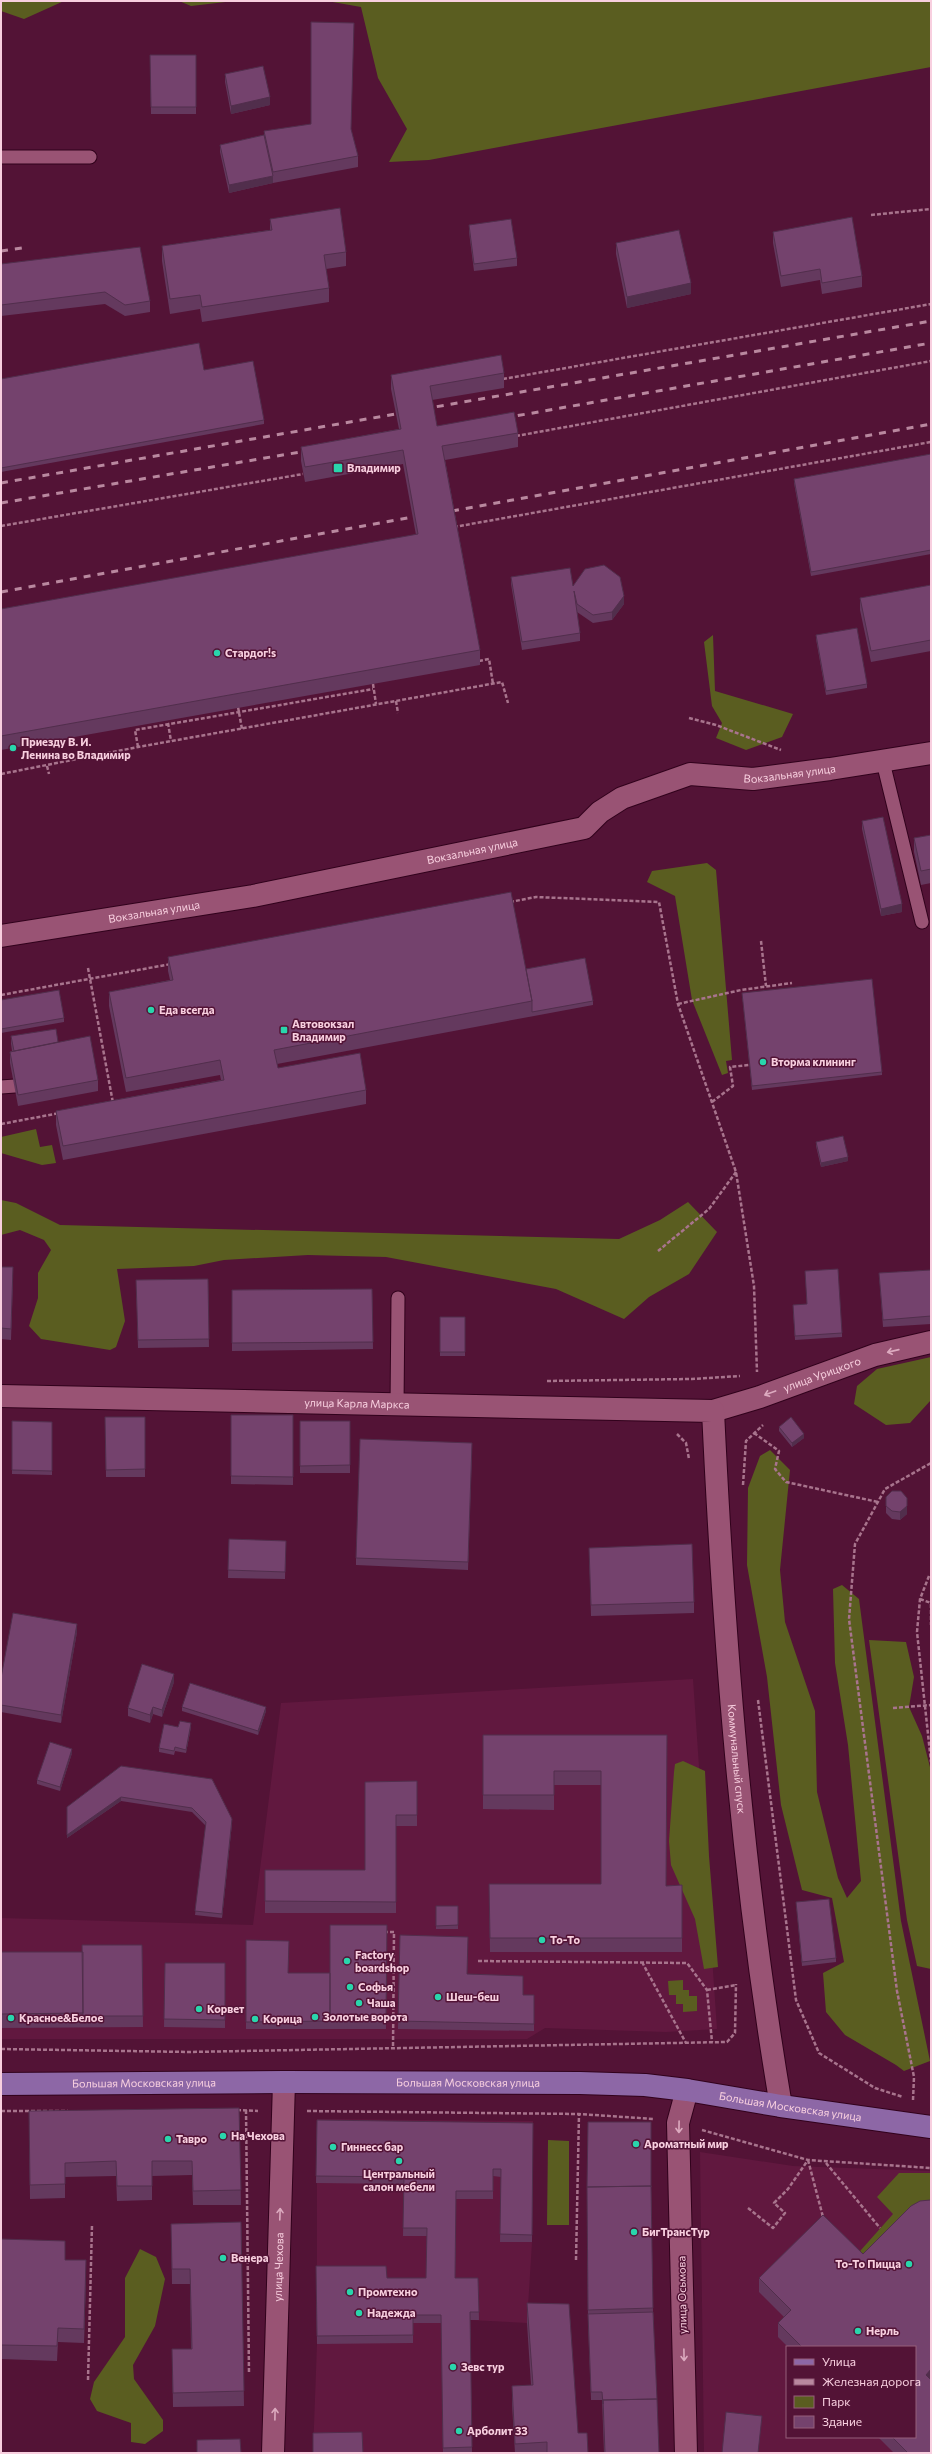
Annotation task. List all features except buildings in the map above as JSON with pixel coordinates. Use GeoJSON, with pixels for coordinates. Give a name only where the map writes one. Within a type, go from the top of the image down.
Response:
{"type":"FeatureCollection","features":[{"type":"Feature","properties":{"kind":"main road","name":"Большая Московская улица"},"geometry":{"type":"LineString","coordinates":[[1,2084],[284,2082],[580,2083],[687,2090],[781,2106],[931,2127]]}},
{"type":"Feature","properties":{"kind":"street","name":"Вокзальная улица"},"geometry":{"type":"LineString","coordinates":[[1,936],[252,896],[584,828],[600,812],[622,798],[690,774],[753,779],[883,762],[931,752]]}},
{"type":"Feature","properties":{"kind":"street","name":"улица Урицкого"},"geometry":{"type":"LineString","coordinates":[[713,1410],[760,1397],[875,1355],[931,1342]]}},
{"type":"Feature","properties":{"kind":"street","name":"улица Карла Маркса"},"geometry":{"type":"LineString","coordinates":[[1,1396],[397,1406],[713,1410]]}},
{"type":"Feature","properties":{"kind":"street","name":"Коммунальный спуск"},"geometry":{"type":"LineString","coordinates":[[713,1410],[722,1594],[744,1848],[766,2023],[781,2106]]}},
{"type":"Feature","properties":{"kind":"street","name":"улица Чехова"},"geometry":{"type":"LineString","coordinates":[[273,2453],[284,2082]]}},
{"type":"Feature","properties":{"kind":"street","name":"улица Осьмова"},"geometry":{"type":"LineString","coordinates":[[686,2453],[678,2123],[687,2090]]}},
{"type":"Feature","properties":{"kind":"lane"},"geometry":{"type":"LineString","coordinates":[[1,157],[90,157]]}},
{"type":"Feature","properties":{"kind":"lane"},"geometry":{"type":"LineString","coordinates":[[883,762],[922,922]]}},
{"type":"Feature","properties":{"kind":"lane"},"geometry":{"type":"LineString","coordinates":[[1,1087],[14,1086]]}},
{"type":"Feature","properties":{"kind":"lane"},"geometry":{"type":"LineString","coordinates":[[397,1406],[398,1298]]}},
{"type":"Feature","properties":{"kind":"path"},"geometry":{"type":"LineString","coordinates":[[871,215],[931,209]]}},
{"type":"Feature","properties":{"kind":"path"},"geometry":{"type":"LineString","coordinates":[[503,379],[931,304]]}},
{"type":"Feature","properties":{"kind":"path"},"geometry":{"type":"LineString","coordinates":[[516,436],[931,361]]}},
{"type":"Feature","properties":{"kind":"path"},"geometry":{"type":"LineString","coordinates":[[447,529],[931,442]]}},
{"type":"Feature","properties":{"kind":"path"},"geometry":{"type":"LineString","coordinates":[[1,526],[303,474]]}},
{"type":"Feature","properties":{"kind":"path"},"geometry":{"type":"LineString","coordinates":[[479,661],[489,659],[493,684]]}},
{"type":"Feature","properties":{"kind":"path"},"geometry":{"type":"LineString","coordinates":[[1,774],[138,747],[502,682],[508,703]]}},
{"type":"Feature","properties":{"kind":"path"},"geometry":{"type":"LineString","coordinates":[[373,684],[376,704]]}},
{"type":"Feature","properties":{"kind":"path"},"geometry":{"type":"LineString","coordinates":[[138,747],[135,730],[373,689]]}},
{"type":"Feature","properties":{"kind":"path"},"geometry":{"type":"LineString","coordinates":[[396,701],[398,713]]}},
{"type":"Feature","properties":{"kind":"path"},"geometry":{"type":"LineString","coordinates":[[238,708],[242,729]]}},
{"type":"Feature","properties":{"kind":"path"},"geometry":{"type":"LineString","coordinates":[[167,720],[171,742]]}},
{"type":"Feature","properties":{"kind":"path"},"geometry":{"type":"LineString","coordinates":[[47,766],[49,774]]}},
{"type":"Feature","properties":{"kind":"path"},"geometry":{"type":"LineString","coordinates":[[507,902],[536,897],[660,902],[678,1004],[736,1172],[754,1286],[757,1374]]}},
{"type":"Feature","properties":{"kind":"path"},"geometry":{"type":"LineString","coordinates":[[762,941],[766,986]]}},
{"type":"Feature","properties":{"kind":"path"},"geometry":{"type":"LineString","coordinates":[[1,995],[176,963]]}},
{"type":"Feature","properties":{"kind":"path"},"geometry":{"type":"LineString","coordinates":[[88,968],[113,1103]]}},
{"type":"Feature","properties":{"kind":"path"},"geometry":{"type":"LineString","coordinates":[[678,1004],[741,990],[792,983]]}},
{"type":"Feature","properties":{"kind":"path"},"geometry":{"type":"LineString","coordinates":[[712,1102],[733,1086],[730,1067],[749,1065]]}},
{"type":"Feature","properties":{"kind":"path"},"geometry":{"type":"LineString","coordinates":[[106,1104],[121,1102]]}},
{"type":"Feature","properties":{"kind":"path"},"geometry":{"type":"LineString","coordinates":[[1,1124],[68,1111]]}},
{"type":"Feature","properties":{"kind":"path"},"geometry":{"type":"LineString","coordinates":[[658,1252],[709,1209],[736,1172]]}},
{"type":"Feature","properties":{"kind":"path"},"geometry":{"type":"LineString","coordinates":[[743,1486],[746,1441],[763,1424]]}},
{"type":"Feature","properties":{"kind":"path"},"geometry":{"type":"LineString","coordinates":[[675,1433],[686,1443],[690,1464]]}},
{"type":"Feature","properties":{"kind":"path"},"geometry":{"type":"LineString","coordinates":[[754,1433],[779,1451],[775,1469],[786,1482],[878,1502]]}},
{"type":"Feature","properties":{"kind":"path"},"geometry":{"type":"LineString","coordinates":[[757,1695],[796,2000],[819,2053],[875,2088],[914,2100],[914,2077],[898,1991],[850,1619],[855,1544],[885,1489],[931,1463]]}},
{"type":"Feature","properties":{"kind":"path"},"geometry":{"type":"LineString","coordinates":[[929,1576],[920,1599],[917,1632],[931,1762]]}},
{"type":"Feature","properties":{"kind":"path"},"geometry":{"type":"LineString","coordinates":[[920,1599],[931,1604],[931,1625]]}},
{"type":"Feature","properties":{"kind":"path"},"geometry":{"type":"LineString","coordinates":[[893,1708],[931,1705]]}},
{"type":"Feature","properties":{"kind":"path"},"geometry":{"type":"LineString","coordinates":[[382,1932],[394,1932],[393,2048]]}},
{"type":"Feature","properties":{"kind":"path"},"geometry":{"type":"LineString","coordinates":[[478,1961],[687,1963],[707,1990],[712,2042]]}},
{"type":"Feature","properties":{"kind":"path"},"geometry":{"type":"LineString","coordinates":[[642,1962],[686,2043]]}},
{"type":"Feature","properties":{"kind":"path"},"geometry":{"type":"LineString","coordinates":[[1,2049],[189,2052],[647,2042],[727,2042],[735,2033],[736,1985],[707,1990]]}},
{"type":"Feature","properties":{"kind":"path"},"geometry":{"type":"LineString","coordinates":[[1,2111],[71,2110]]}},
{"type":"Feature","properties":{"kind":"path"},"geometry":{"type":"LineString","coordinates":[[230,2110],[579,2114],[643,2117],[678,2123],[808,2160],[931,2168]]}},
{"type":"Feature","properties":{"kind":"path"},"geometry":{"type":"LineString","coordinates":[[246,2110],[249,2382]]}},
{"type":"Feature","properties":{"kind":"path"},"geometry":{"type":"LineString","coordinates":[[576,2260],[579,2114]]}},
{"type":"Feature","properties":{"kind":"path"},"geometry":{"type":"LineString","coordinates":[[748,2208],[773,2228],[785,2213],[774,2203],[788,2189],[808,2160]]}},
{"type":"Feature","properties":{"kind":"path"},"geometry":{"type":"LineString","coordinates":[[808,2160],[824,2218]]}},
{"type":"Feature","properties":{"kind":"path"},"geometry":{"type":"LineString","coordinates":[[826,2162],[880,2228]]}},
{"type":"Feature","properties":{"kind":"path"},"geometry":{"type":"LineString","coordinates":[[88,2380],[92,2225]]}},
{"type":"Feature","properties":{"kind":"shaded area"},"geometry":{"type":"Polygon","coordinates":[[[693,1679],[717,2029],[666,2032],[545,2028],[527,2039],[1,2039],[1,1918],[253,1925],[281,1703],[693,1679]]]}},
{"type":"Feature","properties":{"kind":"shaded area"},"geometry":{"type":"Polygon","coordinates":[[[317,2119],[533,2121],[532,2242],[527,2323],[470,2320],[472,2453],[313,2453],[317,2344],[317,2119]]]}},
{"type":"Feature","properties":{"kind":"shaded area"},"geometry":{"type":"Polygon","coordinates":[[[700,2152],[793,2166],[931,2171],[931,2453],[704,2453],[700,2152]]]}},
{"type":"Feature","properties":{"kind":"green space"},"geometry":{"type":"Polygon","coordinates":[[[1,1],[64,1],[24,19],[1,11],[1,1]]]}},
{"type":"Feature","properties":{"kind":"green space"},"geometry":{"type":"Polygon","coordinates":[[[179,1],[234,1],[191,6],[179,1]]]}},
{"type":"Feature","properties":{"kind":"green space"},"geometry":{"type":"Polygon","coordinates":[[[327,1],[931,1],[931,67],[429,160],[389,162],[407,129],[378,78],[361,7],[327,1]]]}},
{"type":"Feature","properties":{"kind":"green space"},"geometry":{"type":"Polygon","coordinates":[[[713,635],[715,691],[793,714],[782,737],[746,750],[716,738],[722,723],[712,706],[704,642],[713,635]]]}},
{"type":"Feature","properties":{"kind":"green space"},"geometry":{"type":"Polygon","coordinates":[[[707,863],[716,870],[732,1060],[726,1061],[728,1073],[722,1075],[692,1000],[675,896],[647,882],[652,871],[707,863]]]}},
{"type":"Feature","properties":{"kind":"green space"},"geometry":{"type":"Polygon","coordinates":[[[36,1129],[40,1147],[52,1145],[56,1163],[42,1165],[1,1153],[1,1137],[36,1129]]]}},
{"type":"Feature","properties":{"kind":"green space"},"geometry":{"type":"Polygon","coordinates":[[[1,1200],[16,1203],[60,1225],[619,1239],[660,1220],[688,1202],[717,1232],[689,1274],[649,1297],[624,1319],[556,1289],[386,1257],[308,1255],[224,1260],[194,1266],[117,1269],[125,1321],[116,1347],[110,1350],[41,1339],[29,1326],[38,1298],[38,1273],[51,1250],[44,1240],[20,1230],[1,1235],[1,1200]]]}},
{"type":"Feature","properties":{"kind":"green space"},"geometry":{"type":"Polygon","coordinates":[[[931,1357],[931,1400],[910,1423],[886,1425],[854,1404],[857,1386],[877,1369],[931,1357]]]}},
{"type":"Feature","properties":{"kind":"green space"},"geometry":{"type":"Polygon","coordinates":[[[770,1450],[790,1470],[780,1570],[785,1622],[815,1711],[817,1792],[838,1878],[847,1898],[861,1881],[848,1745],[835,1663],[833,1589],[842,1585],[859,1599],[901,1921],[930,2061],[904,2071],[845,2035],[826,2012],[823,1973],[844,1962],[832,1898],[802,1890],[781,1805],[767,1677],[747,1565],[748,1488],[760,1456],[770,1450]]]}},
{"type":"Feature","properties":{"kind":"green space"},"geometry":{"type":"Polygon","coordinates":[[[869,1640],[906,1642],[914,1677],[909,1707],[922,1736],[931,1771],[931,1969],[917,1966],[907,1920],[869,1640]]]}},
{"type":"Feature","properties":{"kind":"green space"},"geometry":{"type":"Polygon","coordinates":[[[683,1761],[705,1771],[709,1856],[718,1967],[704,1969],[695,1919],[671,1865],[669,1841],[674,1772],[675,1764],[683,1761]]]}},
{"type":"Feature","properties":{"kind":"green space"},"geometry":{"type":"Polygon","coordinates":[[[683,1980],[683,1990],[689,1990],[689,1996],[697,1996],[697,2011],[683,2012],[683,2004],[676,2004],[676,1995],[669,1995],[668,1981],[683,1980]]]}},
{"type":"Feature","properties":{"kind":"green space"},"geometry":{"type":"Polygon","coordinates":[[[548,2140],[569,2141],[569,2225],[547,2225],[548,2140]]]}},
{"type":"Feature","properties":{"kind":"green space"},"geometry":{"type":"Polygon","coordinates":[[[899,2173],[931,2173],[931,2215],[863,2268],[853,2259],[893,2214],[877,2197],[899,2173]]]}},
{"type":"Feature","properties":{"kind":"green space"},"geometry":{"type":"Polygon","coordinates":[[[140,2249],[156,2257],[165,2279],[155,2326],[133,2365],[134,2379],[163,2420],[163,2431],[145,2444],[131,2442],[131,2423],[97,2411],[90,2399],[94,2382],[125,2337],[125,2278],[140,2249]]]}},
{"type":"Feature","properties":{"kind":"railway"},"geometry":{"type":"LineString","coordinates":[[1,251],[22,248]]}},
{"type":"Feature","properties":{"kind":"railway"},"geometry":{"type":"LineString","coordinates":[[423,409],[931,321]]}},
{"type":"Feature","properties":{"kind":"railway"},"geometry":{"type":"LineString","coordinates":[[504,418],[931,343]]}},
{"type":"Feature","properties":{"kind":"railway"},"geometry":{"type":"LineString","coordinates":[[1,483],[407,412]]}},
{"type":"Feature","properties":{"kind":"railway"},"geometry":{"type":"LineString","coordinates":[[452,511],[931,424]]}},
{"type":"Feature","properties":{"kind":"railway"},"geometry":{"type":"LineString","coordinates":[[1,503],[312,450]]}},
{"type":"Feature","properties":{"kind":"railway"},"geometry":{"type":"LineString","coordinates":[[1,592],[413,517]]}},
{"type":"Feature","properties":{"kind":"place","name":"Владимир"},"geometry":{"type":"Point","coordinates":[338,468]}},
{"type":"Feature","properties":{"kind":"place","name":"Стардог!s"},"geometry":{"type":"Point","coordinates":[217,653]}},
{"type":"Feature","properties":{"kind":"place","name":"Приезду В. И. Ленина во Владимир"},"geometry":{"type":"Point","coordinates":[13,748]}},
{"type":"Feature","properties":{"kind":"place","name":"Еда всегда"},"geometry":{"type":"Point","coordinates":[151,1010]}},
{"type":"Feature","properties":{"kind":"place","name":"Автовокзал Владимир"},"geometry":{"type":"Point","coordinates":[284,1030]}},
{"type":"Feature","properties":{"kind":"place","name":"Вторма клининг"},"geometry":{"type":"Point","coordinates":[763,1062]}},
{"type":"Feature","properties":{"kind":"place","name":"То-То"},"geometry":{"type":"Point","coordinates":[542,1940]}},
{"type":"Feature","properties":{"kind":"place","name":"Factory boardshop"},"geometry":{"type":"Point","coordinates":[347,1961]}},
{"type":"Feature","properties":{"kind":"place","name":"Софья"},"geometry":{"type":"Point","coordinates":[350,1987]}},
{"type":"Feature","properties":{"kind":"place","name":"Шеш-беш"},"geometry":{"type":"Point","coordinates":[438,1997]}},
{"type":"Feature","properties":{"kind":"place","name":"Чаша"},"geometry":{"type":"Point","coordinates":[359,2003]}},
{"type":"Feature","properties":{"kind":"place","name":"Корвет"},"geometry":{"type":"Point","coordinates":[199,2009]}},
{"type":"Feature","properties":{"kind":"place","name":"Золотые ворота"},"geometry":{"type":"Point","coordinates":[315,2017]}},
{"type":"Feature","properties":{"kind":"place","name":"Красное&Белое"},"geometry":{"type":"Point","coordinates":[11,2018]}},
{"type":"Feature","properties":{"kind":"place","name":"Корица"},"geometry":{"type":"Point","coordinates":[255,2019]}},
{"type":"Feature","properties":{"kind":"place","name":"На Чехова"},"geometry":{"type":"Point","coordinates":[223,2136]}},
{"type":"Feature","properties":{"kind":"place","name":"Тавро"},"geometry":{"type":"Point","coordinates":[168,2139]}},
{"type":"Feature","properties":{"kind":"place","name":"Ароматный мир"},"geometry":{"type":"Point","coordinates":[636,2144]}},
{"type":"Feature","properties":{"kind":"place","name":"Гиннесс бар"},"geometry":{"type":"Point","coordinates":[333,2147]}},
{"type":"Feature","properties":{"kind":"place","name":"Центральный салон мебели"},"geometry":{"type":"Point","coordinates":[399,2161]}},
{"type":"Feature","properties":{"kind":"place","name":"БигТрансТур"},"geometry":{"type":"Point","coordinates":[634,2232]}},
{"type":"Feature","properties":{"kind":"place","name":"Венера"},"geometry":{"type":"Point","coordinates":[223,2258]}},
{"type":"Feature","properties":{"kind":"place","name":"То-То Пицца"},"geometry":{"type":"Point","coordinates":[909,2264]}},
{"type":"Feature","properties":{"kind":"place","name":"Промтехно"},"geometry":{"type":"Point","coordinates":[350,2292]}},
{"type":"Feature","properties":{"kind":"place","name":"Надежда"},"geometry":{"type":"Point","coordinates":[359,2313]}},
{"type":"Feature","properties":{"kind":"place","name":"Нерль"},"geometry":{"type":"Point","coordinates":[858,2331]}},
{"type":"Feature","properties":{"kind":"place","name":"Зевс тур"},"geometry":{"type":"Point","coordinates":[453,2367]}},
{"type":"Feature","properties":{"kind":"place","name":"Арболит 33"},"geometry":{"type":"Point","coordinates":[459,2431]}}]}
